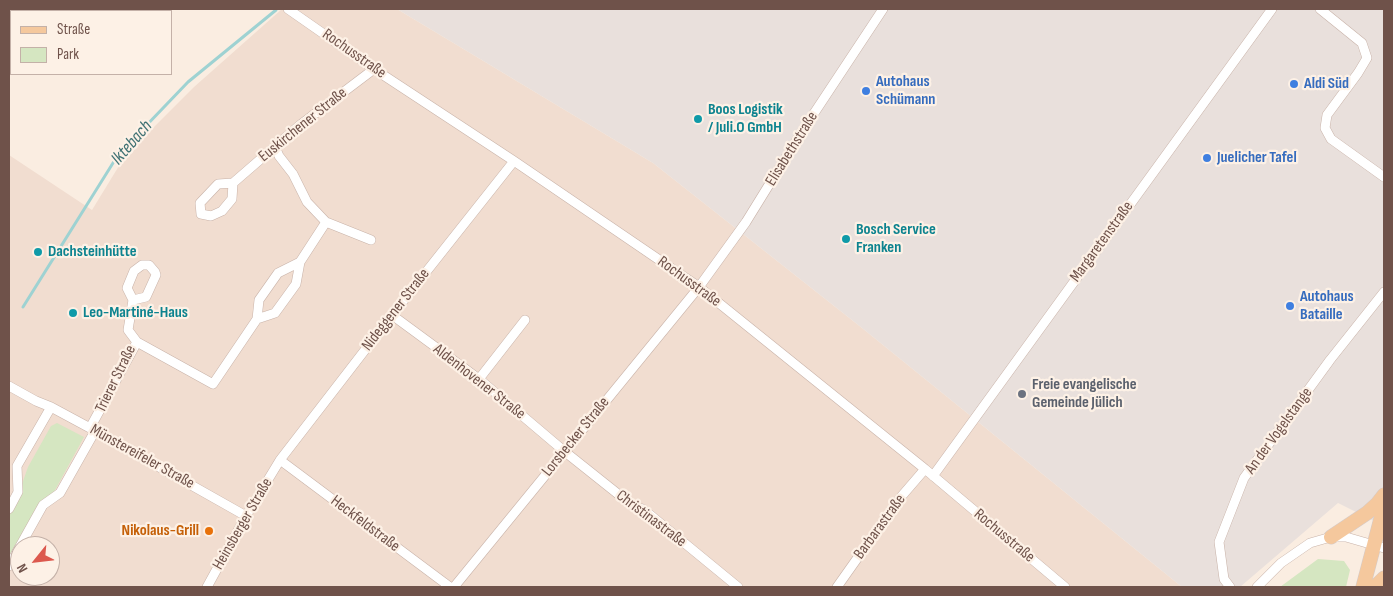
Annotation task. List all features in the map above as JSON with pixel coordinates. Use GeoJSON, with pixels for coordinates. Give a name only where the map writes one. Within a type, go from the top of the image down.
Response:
{"type":"FeatureCollection","features":[{"type":"Feature","properties":{"kind":"main road"},"geometry":{"type":"LineString","coordinates":[[1331,537],[1367,512],[1384,495]]}},
{"type":"Feature","properties":{"kind":"main road"},"geometry":{"type":"LineString","coordinates":[[1363,587],[1379,546],[1384,507]]}},
{"type":"Feature","properties":{"kind":"main road"},"geometry":{"type":"LineString","coordinates":[[1375,587],[1384,578]]}},
{"type":"Feature","properties":{"kind":"street","name":"Rochusstraße"},"geometry":{"type":"LineString","coordinates":[[288,9],[374,69],[514,160],[699,287],[925,469],[1065,587]]}},
{"type":"Feature","properties":{"kind":"street","name":"Elisabethstraße"},"geometry":{"type":"LineString","coordinates":[[699,287],[746,222],[801,133],[883,9]]}},
{"type":"Feature","properties":{"kind":"street","name":"Margaretenstraße"},"geometry":{"type":"LineString","coordinates":[[933,476],[1272,9]]}},
{"type":"Feature","properties":{"kind":"street"},"geometry":{"type":"LineString","coordinates":[[1320,9],[1362,43],[1367,58],[1327,115],[1325,128],[1331,139],[1384,177]]}},
{"type":"Feature","properties":{"kind":"street","name":"Euskirchener Straße"},"geometry":{"type":"LineString","coordinates":[[233,183],[275,147],[374,69]]}},
{"type":"Feature","properties":{"kind":"street"},"geometry":{"type":"LineString","coordinates":[[275,147],[279,156],[293,174],[307,202],[326,222],[371,240]]}},
{"type":"Feature","properties":{"kind":"street","name":"Nideggener Straße"},"geometry":{"type":"LineString","coordinates":[[280,460],[514,160]]}},
{"type":"Feature","properties":{"kind":"street"},"geometry":{"type":"LineString","coordinates":[[257,320],[275,313],[296,284],[300,262],[326,222]]}},
{"type":"Feature","properties":{"kind":"street"},"geometry":{"type":"LineString","coordinates":[[137,342],[213,384],[257,320],[259,300],[278,273],[300,262]]}},
{"type":"Feature","properties":{"kind":"street","name":"Lorsbecker Straße"},"geometry":{"type":"LineString","coordinates":[[452,587],[699,287]]}},
{"type":"Feature","properties":{"kind":"street","name":"An der Vogelstange"},"geometry":{"type":"LineString","coordinates":[[1230,587],[1224,579],[1219,542],[1244,478],[1330,360],[1384,292]]}},
{"type":"Feature","properties":{"kind":"street","name":"Trierer Straße"},"geometry":{"type":"LineString","coordinates":[[9,566],[43,505],[60,493],[137,342],[128,330],[133,300]]}},
{"type":"Feature","properties":{"kind":"street","name":"Aldenhovener Straße"},"geometry":{"type":"LineString","coordinates":[[392,315],[479,379],[564,451]]}},
{"type":"Feature","properties":{"kind":"street"},"geometry":{"type":"LineString","coordinates":[[479,379],[525,320]]}},
{"type":"Feature","properties":{"kind":"street","name":"Münstereifeler Straße"},"geometry":{"type":"LineString","coordinates":[[9,386],[36,402],[51,407],[93,430],[246,516]]}},
{"type":"Feature","properties":{"kind":"street"},"geometry":{"type":"LineString","coordinates":[[9,509],[18,492],[17,466],[51,407]]}},
{"type":"Feature","properties":{"kind":"street","name":"Christinastraße"},"geometry":{"type":"LineString","coordinates":[[564,451],[633,506],[643,509],[738,587]]}},
{"type":"Feature","properties":{"kind":"street","name":"Heinsberger Straße"},"geometry":{"type":"LineString","coordinates":[[207,587],[246,516],[280,460]]}},
{"type":"Feature","properties":{"kind":"street","name":"Heckfeldstraße"},"geometry":{"type":"LineString","coordinates":[[280,460],[452,587]]}},
{"type":"Feature","properties":{"kind":"street","name":"Barbarastraße"},"geometry":{"type":"LineString","coordinates":[[837,587],[900,498],[925,469]]}},
{"type":"Feature","properties":{"kind":"street"},"geometry":{"type":"LineString","coordinates":[[1256,587],[1281,563],[1310,542],[1331,537],[1346,537],[1379,546]]}},
{"type":"Feature","properties":{"kind":"shaded area"},"geometry":{"type":"Polygon","coordinates":[[[282,9],[397,9],[653,163],[862,328],[1182,587],[9,587],[9,155],[92,210],[125,156],[194,87],[282,9]]]}},
{"type":"Feature","properties":{"kind":"shaded area"},"geometry":{"type":"Polygon","coordinates":[[[397,9],[1384,9],[1384,526],[1338,503],[1240,587],[1182,587],[862,328],[653,163],[397,9]]]}},
{"type":"Feature","properties":{"kind":"green space"},"geometry":{"type":"Polygon","coordinates":[[[57,423],[84,437],[54,492],[41,501],[21,536],[10,536],[9,558],[9,516],[22,492],[22,484],[28,467],[51,426],[57,423]]]}},
{"type":"Feature","properties":{"kind":"green space"},"geometry":{"type":"Polygon","coordinates":[[[1318,559],[1344,561],[1350,570],[1346,587],[1280,587],[1318,559]]]}},
{"type":"Feature","properties":{"kind":"waterway","name":"Iktebach"},"geometry":{"type":"LineString","coordinates":[[23,307],[118,155],[188,82],[275,9]]}},
{"type":"Feature","properties":{"kind":"place","name":"Aldi Süd"},"geometry":{"type":"Point","coordinates":[1294,84]}},
{"type":"Feature","properties":{"kind":"place","name":"Autohaus Schümann"},"geometry":{"type":"Point","coordinates":[866,91]}},
{"type":"Feature","properties":{"kind":"place","name":"Boos Logistik / Juli.O GmbH"},"geometry":{"type":"Point","coordinates":[698,119]}},
{"type":"Feature","properties":{"kind":"place","name":"Juelicher Tafel"},"geometry":{"type":"Point","coordinates":[1207,158]}},
{"type":"Feature","properties":{"kind":"place","name":"Bosch Service Franken"},"geometry":{"type":"Point","coordinates":[846,239]}},
{"type":"Feature","properties":{"kind":"place","name":"Dachsteinhütte"},"geometry":{"type":"Point","coordinates":[38,252]}},
{"type":"Feature","properties":{"kind":"place","name":"Autohaus Bataille"},"geometry":{"type":"Point","coordinates":[1290,306]}},
{"type":"Feature","properties":{"kind":"place","name":"Leo-Martiné-Haus"},"geometry":{"type":"Point","coordinates":[73,313]}},
{"type":"Feature","properties":{"kind":"place","name":"Freie evangelische Gemeinde Jülich"},"geometry":{"type":"Point","coordinates":[1022,394]}},
{"type":"Feature","properties":{"kind":"place","name":"Nikolaus-Grill"},"geometry":{"type":"Point","coordinates":[209,531]}}]}
